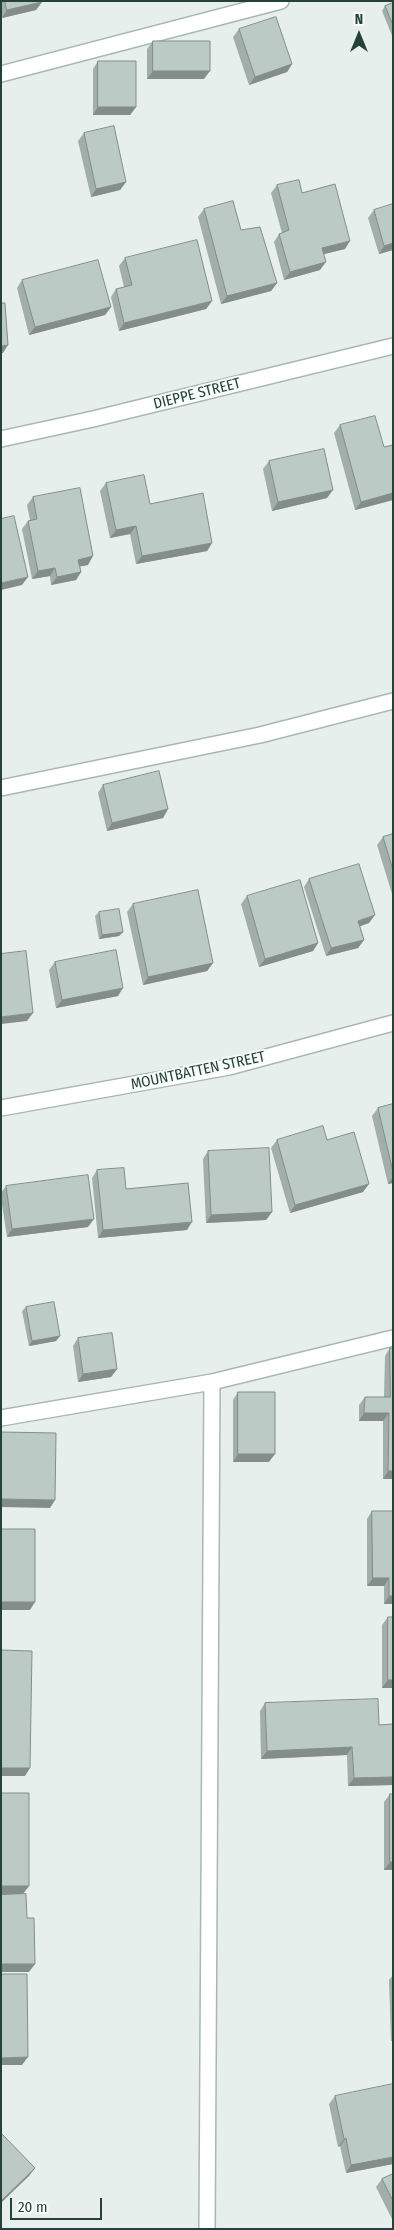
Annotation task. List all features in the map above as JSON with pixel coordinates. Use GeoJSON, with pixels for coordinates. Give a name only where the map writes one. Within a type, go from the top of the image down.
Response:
{"type":"FeatureCollection","features":[{"type":"Feature","properties":{"kind":"street"},"geometry":{"type":"LineString","coordinates":[[1,74],[281,1]]}},
{"type":"Feature","properties":{"kind":"street","name":"DIEPPE STREET"},"geometry":{"type":"LineString","coordinates":[[1,439],[93,420],[393,346]]}},
{"type":"Feature","properties":{"kind":"street"},"geometry":{"type":"LineString","coordinates":[[1,788],[260,735],[393,701]]}},
{"type":"Feature","properties":{"kind":"street","name":"MOUNTBATTEN STREET"},"geometry":{"type":"LineString","coordinates":[[1,1108],[229,1067],[393,1023]]}},
{"type":"Feature","properties":{"kind":"street"},"geometry":{"type":"LineString","coordinates":[[1,1418],[212,1382],[393,1338]]}},
{"type":"Feature","properties":{"kind":"street"},"geometry":{"type":"LineString","coordinates":[[207,2229],[212,1382]]}},
{"type":"Feature","properties":{"kind":"building"},"geometry":{"type":"Polygon","coordinates":[[[5,1],[42,1],[42,2],[7,10],[5,1]]]}},
{"type":"Feature","properties":{"kind":"building"},"geometry":{"type":"Polygon","coordinates":[[[393,3],[393,25],[385,6],[393,3]]]}},
{"type":"Feature","properties":{"kind":"building"},"geometry":{"type":"Polygon","coordinates":[[[276,17],[292,64],[255,77],[239,29],[276,17]]]}},
{"type":"Feature","properties":{"kind":"building"},"geometry":{"type":"Polygon","coordinates":[[[153,41],[210,41],[210,71],[153,71],[153,41]]]}},
{"type":"Feature","properties":{"kind":"building"},"geometry":{"type":"Polygon","coordinates":[[[98,61],[136,61],[136,107],[98,107],[98,61]]]}},
{"type":"Feature","properties":{"kind":"building"},"geometry":{"type":"Polygon","coordinates":[[[114,126],[126,182],[96,189],[84,133],[114,126]]]}},
{"type":"Feature","properties":{"kind":"building"},"geometry":{"type":"Polygon","coordinates":[[[299,180],[302,193],[335,184],[350,241],[322,248],[326,262],[290,272],[279,234],[289,230],[277,185],[299,180]]]}},
{"type":"Feature","properties":{"kind":"building"},"geometry":{"type":"Polygon","coordinates":[[[233,201],[241,230],[260,227],[277,283],[227,296],[204,209],[233,201]]]}},
{"type":"Feature","properties":{"kind":"building"},"geometry":{"type":"Polygon","coordinates":[[[393,204],[393,243],[384,246],[374,210],[393,204]]]}},
{"type":"Feature","properties":{"kind":"building"},"geometry":{"type":"Polygon","coordinates":[[[197,240],[212,301],[124,323],[116,289],[132,285],[125,258],[197,240]]]}},
{"type":"Feature","properties":{"kind":"building"},"geometry":{"type":"Polygon","coordinates":[[[98,260],[111,307],[35,327],[22,280],[98,260]]]}},
{"type":"Feature","properties":{"kind":"building"},"geometry":{"type":"Polygon","coordinates":[[[1,303],[5,303],[8,345],[1,346],[1,303]]]}},
{"type":"Feature","properties":{"kind":"building"},"geometry":{"type":"Polygon","coordinates":[[[375,416],[384,447],[393,445],[393,493],[361,502],[340,425],[375,416]]]}},
{"type":"Feature","properties":{"kind":"building"},"geometry":{"type":"Polygon","coordinates":[[[324,449],[333,490],[278,502],[269,461],[324,449]]]}},
{"type":"Feature","properties":{"kind":"building"},"geometry":{"type":"Polygon","coordinates":[[[144,475],[150,504],[203,493],[212,543],[142,556],[136,526],[116,530],[106,483],[144,475]]]}},
{"type":"Feature","properties":{"kind":"building"},"geometry":{"type":"Polygon","coordinates":[[[80,488],[93,556],[78,560],[81,572],[57,577],[55,568],[38,571],[28,521],[37,519],[33,497],[80,488]]]}},
{"type":"Feature","properties":{"kind":"building"},"geometry":{"type":"Polygon","coordinates":[[[14,516],[28,577],[1,583],[1,519],[14,516]]]}},
{"type":"Feature","properties":{"kind":"building"},"geometry":{"type":"Polygon","coordinates":[[[159,771],[168,809],[112,823],[103,785],[159,771]]]}},
{"type":"Feature","properties":{"kind":"building"},"geometry":{"type":"Polygon","coordinates":[[[393,834],[393,870],[383,837],[393,834]]]}},
{"type":"Feature","properties":{"kind":"building"},"geometry":{"type":"Polygon","coordinates":[[[359,864],[375,915],[358,921],[364,940],[331,948],[309,879],[359,864]]]}},
{"type":"Feature","properties":{"kind":"building"},"geometry":{"type":"Polygon","coordinates":[[[300,880],[318,943],[265,959],[247,896],[300,880]]]}},
{"type":"Feature","properties":{"kind":"building"},"geometry":{"type":"Polygon","coordinates":[[[198,890],[213,963],[148,977],[133,904],[198,890]]]}},
{"type":"Feature","properties":{"kind":"building"},"geometry":{"type":"Polygon","coordinates":[[[119,909],[123,932],[102,935],[99,912],[119,909]]]}},
{"type":"Feature","properties":{"kind":"building"},"geometry":{"type":"Polygon","coordinates":[[[116,950],[123,988],[62,1000],[55,962],[116,950]]]}},
{"type":"Feature","properties":{"kind":"building"},"geometry":{"type":"Polygon","coordinates":[[[26,951],[33,1013],[1,1017],[1,954],[26,951]]]}},
{"type":"Feature","properties":{"kind":"building"},"geometry":{"type":"Polygon","coordinates":[[[393,1104],[393,1172],[378,1108],[393,1104]]]}},
{"type":"Feature","properties":{"kind":"building"},"geometry":{"type":"Polygon","coordinates":[[[323,1126],[327,1140],[354,1132],[369,1184],[295,1205],[277,1140],[323,1126]]]}},
{"type":"Feature","properties":{"kind":"building"},"geometry":{"type":"Polygon","coordinates":[[[269,1148],[272,1212],[211,1215],[208,1151],[269,1148]]]}},
{"type":"Feature","properties":{"kind":"building"},"geometry":{"type":"Polygon","coordinates":[[[124,1168],[126,1189],[188,1183],[192,1222],[103,1230],[97,1170],[124,1168]]]}},
{"type":"Feature","properties":{"kind":"building"},"geometry":{"type":"Polygon","coordinates":[[[88,1175],[94,1219],[12,1229],[6,1186],[88,1175]]]}},
{"type":"Feature","properties":{"kind":"building"},"geometry":{"type":"Polygon","coordinates":[[[54,1302],[60,1336],[32,1341],[26,1307],[54,1302]]]}},
{"type":"Feature","properties":{"kind":"building"},"geometry":{"type":"Polygon","coordinates":[[[112,1333],[117,1369],[83,1374],[78,1338],[112,1333]]]}},
{"type":"Feature","properties":{"kind":"building"},"geometry":{"type":"Polygon","coordinates":[[[390,1348],[393,1348],[393,1471],[388,1471],[389,1413],[364,1413],[365,1397],[390,1397],[390,1348]]]}},
{"type":"Feature","properties":{"kind":"building"},"geometry":{"type":"Polygon","coordinates":[[[238,1392],[275,1392],[275,1454],[238,1454],[238,1392]]]}},
{"type":"Feature","properties":{"kind":"building"},"geometry":{"type":"Polygon","coordinates":[[[1,1432],[56,1433],[55,1500],[1,1499],[1,1432]]]}},
{"type":"Feature","properties":{"kind":"building"},"geometry":{"type":"Polygon","coordinates":[[[372,1511],[393,1511],[393,1596],[389,1596],[389,1578],[373,1578],[372,1511]]]}},
{"type":"Feature","properties":{"kind":"building"},"geometry":{"type":"Polygon","coordinates":[[[1,1529],[35,1529],[35,1602],[1,1602],[1,1529]]]}},
{"type":"Feature","properties":{"kind":"building"},"geometry":{"type":"Polygon","coordinates":[[[388,1617],[393,1617],[393,1680],[388,1680],[388,1617]]]}},
{"type":"Feature","properties":{"kind":"building"},"geometry":{"type":"Polygon","coordinates":[[[1,1650],[32,1651],[30,1768],[1,1768],[1,1650]]]}},
{"type":"Feature","properties":{"kind":"building"},"geometry":{"type":"Polygon","coordinates":[[[378,1699],[379,1725],[393,1724],[393,1777],[354,1778],[352,1747],[267,1751],[265,1703],[378,1699]]]}},
{"type":"Feature","properties":{"kind":"building"},"geometry":{"type":"Polygon","coordinates":[[[1,1793],[29,1793],[29,1886],[1,1886],[1,1793]]]}},
{"type":"Feature","properties":{"kind":"building"},"geometry":{"type":"Polygon","coordinates":[[[390,1794],[393,1794],[393,1862],[390,1862],[390,1794]]]}},
{"type":"Feature","properties":{"kind":"building"},"geometry":{"type":"Polygon","coordinates":[[[26,1894],[27,1918],[34,1918],[35,1964],[1,1964],[1,1895],[26,1894]]]}},
{"type":"Feature","properties":{"kind":"building"},"geometry":{"type":"Polygon","coordinates":[[[1,1974],[27,1974],[28,2057],[1,2058],[1,1974]]]}},
{"type":"Feature","properties":{"kind":"building"},"geometry":{"type":"Polygon","coordinates":[[[393,2084],[393,2157],[351,2165],[335,2096],[393,2084]]]}},
{"type":"Feature","properties":{"kind":"building"},"geometry":{"type":"Polygon","coordinates":[[[1,2133],[35,2168],[1,2201],[1,2133]]]}},
{"type":"Feature","properties":{"kind":"building"},"geometry":{"type":"Polygon","coordinates":[[[393,2174],[393,2201],[382,2179],[393,2174]]]}}]}
